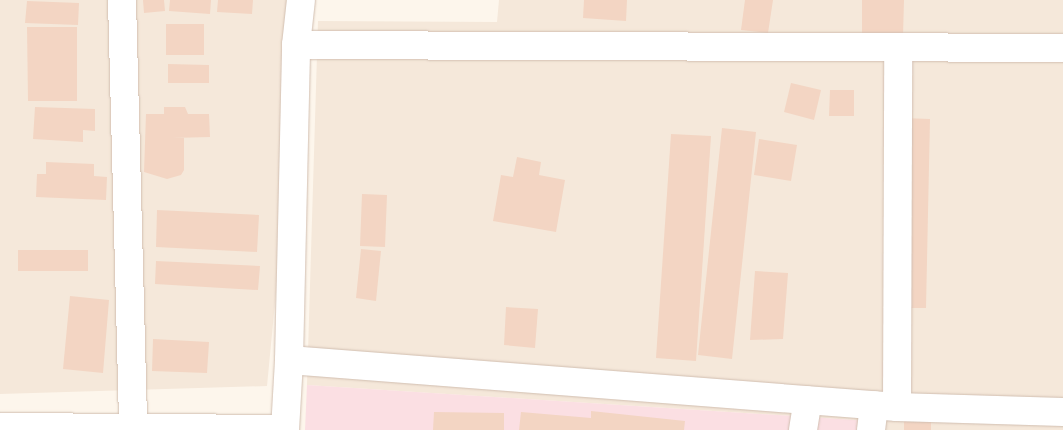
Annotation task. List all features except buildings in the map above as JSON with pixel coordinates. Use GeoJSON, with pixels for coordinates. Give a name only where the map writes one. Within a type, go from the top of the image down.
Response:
{"type":"FeatureCollection","features":[{"type":"Feature","properties":{"kind":"street"},"geometry":{"type":"LineString","coordinates":[[122,0],[133,428]]}},
{"type":"Feature","properties":{"kind":"street"},"geometry":{"type":"LineString","coordinates":[[0,427],[285,430],[290,360],[296,45],[301,0]]}},
{"type":"Feature","properties":{"kind":"street"},"geometry":{"type":"LineString","coordinates":[[296,45],[898,49],[1063,48]]}},
{"type":"Feature","properties":{"kind":"street"},"geometry":{"type":"LineString","coordinates":[[881,414],[898,49]]}},
{"type":"Feature","properties":{"kind":"street"},"geometry":{"type":"LineString","coordinates":[[290,360],[808,400],[881,414],[1063,412]]}},
{"type":"Feature","properties":{"kind":"street"},"geometry":{"type":"LineString","coordinates":[[803,430],[808,400]]}},
{"type":"Feature","properties":{"kind":"shaded area"},"geometry":{"type":"Polygon","coordinates":[[[0,0],[304,0],[267,386],[0,394],[0,0]]]}},
{"type":"Feature","properties":{"kind":"shaded area"},"geometry":{"type":"Polygon","coordinates":[[[499,0],[1063,0],[1063,430],[885,430],[886,422],[307,385],[318,21],[497,22],[499,0]]]}},
{"type":"Feature","properties":{"kind":"shaded area"},"geometry":{"type":"Polygon","coordinates":[[[307,385],[886,422],[885,430],[305,430],[307,385]]]}}]}
